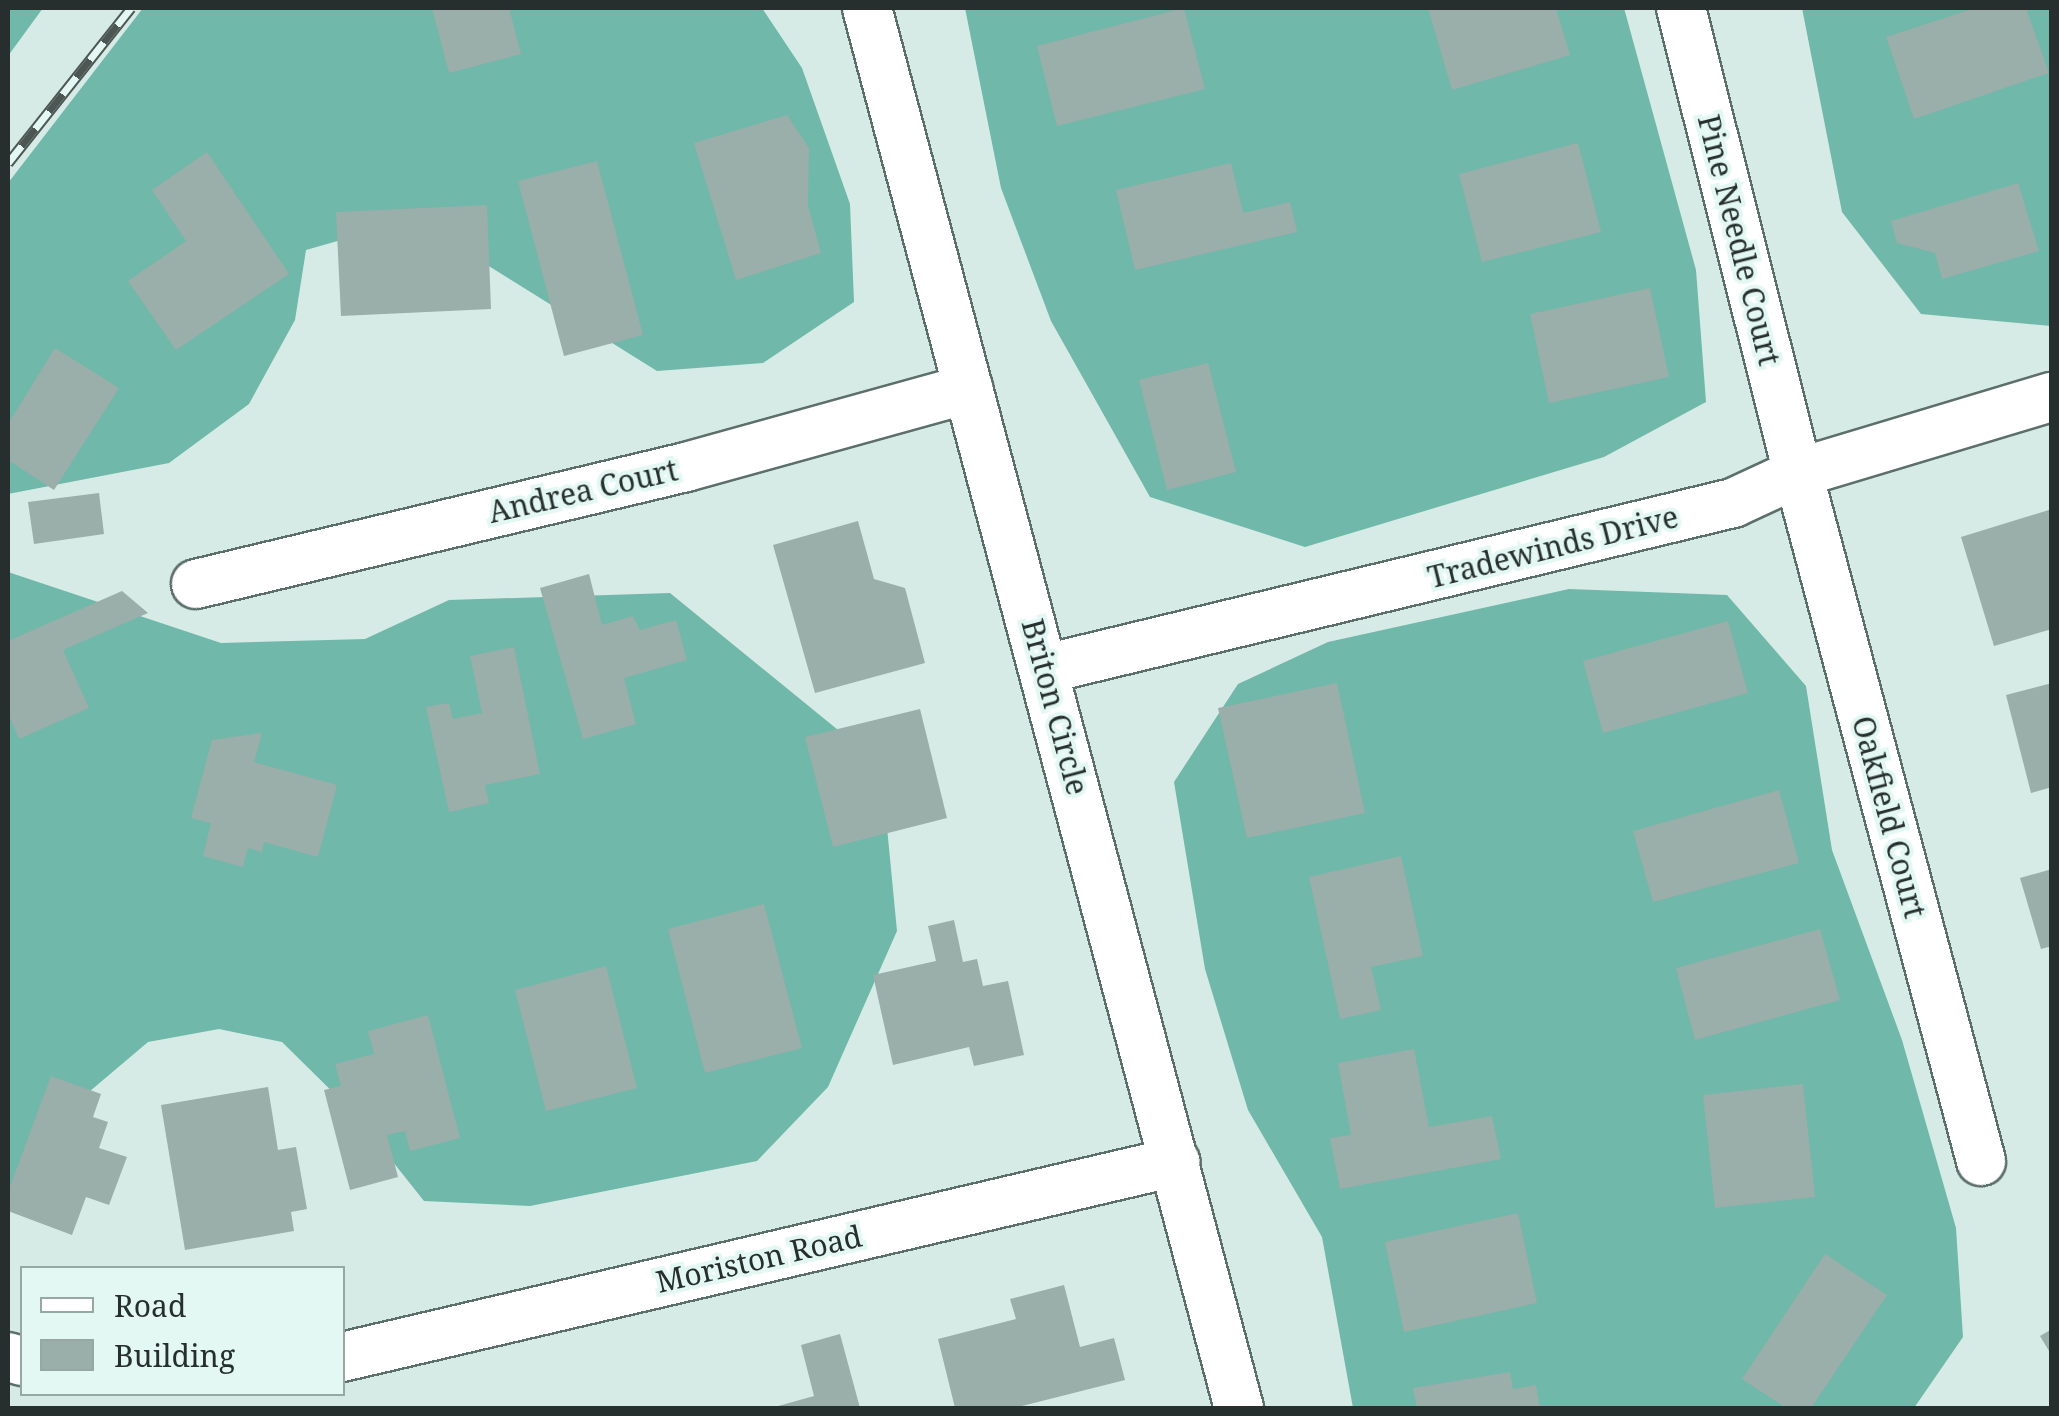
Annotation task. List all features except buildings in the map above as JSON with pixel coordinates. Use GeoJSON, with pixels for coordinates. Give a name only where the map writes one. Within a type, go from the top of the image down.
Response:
{"type":"FeatureCollection","features":[{"type":"Feature","properties":{"kind":"street","name":"Briton Circle"},"geometry":{"type":"LineString","coordinates":[[867,8],[1239,1408]]}},
{"type":"Feature","properties":{"kind":"street","name":"Pine Needle Court"},"geometry":{"type":"LineString","coordinates":[[1681,8],[1798,473]]}},
{"type":"Feature","properties":{"kind":"street","name":"Andrea Court"},"geometry":{"type":"LineString","coordinates":[[196,584],[686,467],[968,389]]}},
{"type":"Feature","properties":{"kind":"street","name":"Tradewinds Drive"},"geometry":{"type":"LineString","coordinates":[[1045,669],[1733,503],[1798,473],[2052,397]]}},
{"type":"Feature","properties":{"kind":"street","name":"Oakfield Court"},"geometry":{"type":"LineString","coordinates":[[1798,473],[1980,1161]]}},
{"type":"Feature","properties":{"kind":"street","name":"Moriston Road"},"geometry":{"type":"LineString","coordinates":[[345,1356],[1175,1162]]}},
{"type":"Feature","properties":{"kind":"green space"},"geometry":{"type":"Polygon","coordinates":[[[8,8],[43,8],[8,56],[8,8]]]}},
{"type":"Feature","properties":{"kind":"green space"},"geometry":{"type":"Polygon","coordinates":[[[143,8],[762,8],[802,68],[850,204],[854,302],[763,363],[657,371],[463,250],[383,228],[306,250],[295,320],[249,404],[169,463],[8,494],[8,183],[143,8]]]}},
{"type":"Feature","properties":{"kind":"green space"},"geometry":{"type":"Polygon","coordinates":[[[965,8],[1624,8],[1696,270],[1706,402],[1604,457],[1305,547],[1150,497],[1051,321],[1001,188],[965,8]]]}},
{"type":"Feature","properties":{"kind":"green space"},"geometry":{"type":"Polygon","coordinates":[[[1802,8],[2051,8],[2051,326],[1921,314],[1842,212],[1802,8]]]}},
{"type":"Feature","properties":{"kind":"green space"},"geometry":{"type":"Polygon","coordinates":[[[8,572],[221,643],[365,639],[449,600],[670,593],[881,765],[897,931],[828,1087],[757,1161],[530,1206],[424,1201],[354,1113],[282,1042],[219,1029],[148,1042],[57,1119],[8,1200],[8,572]]]}},
{"type":"Feature","properties":{"kind":"green space"},"geometry":{"type":"Polygon","coordinates":[[[1569,589],[1727,595],[1806,686],[1832,850],[1902,1040],[1956,1228],[1963,1337],[1914,1408],[1353,1408],[1322,1237],[1248,1110],[1205,969],[1174,782],[1238,684],[1328,642],[1569,589]]]}},
{"type":"Feature","properties":{"kind":"railway"},"geometry":{"type":"LineString","coordinates":[[8,163],[131,8]]}}]}
